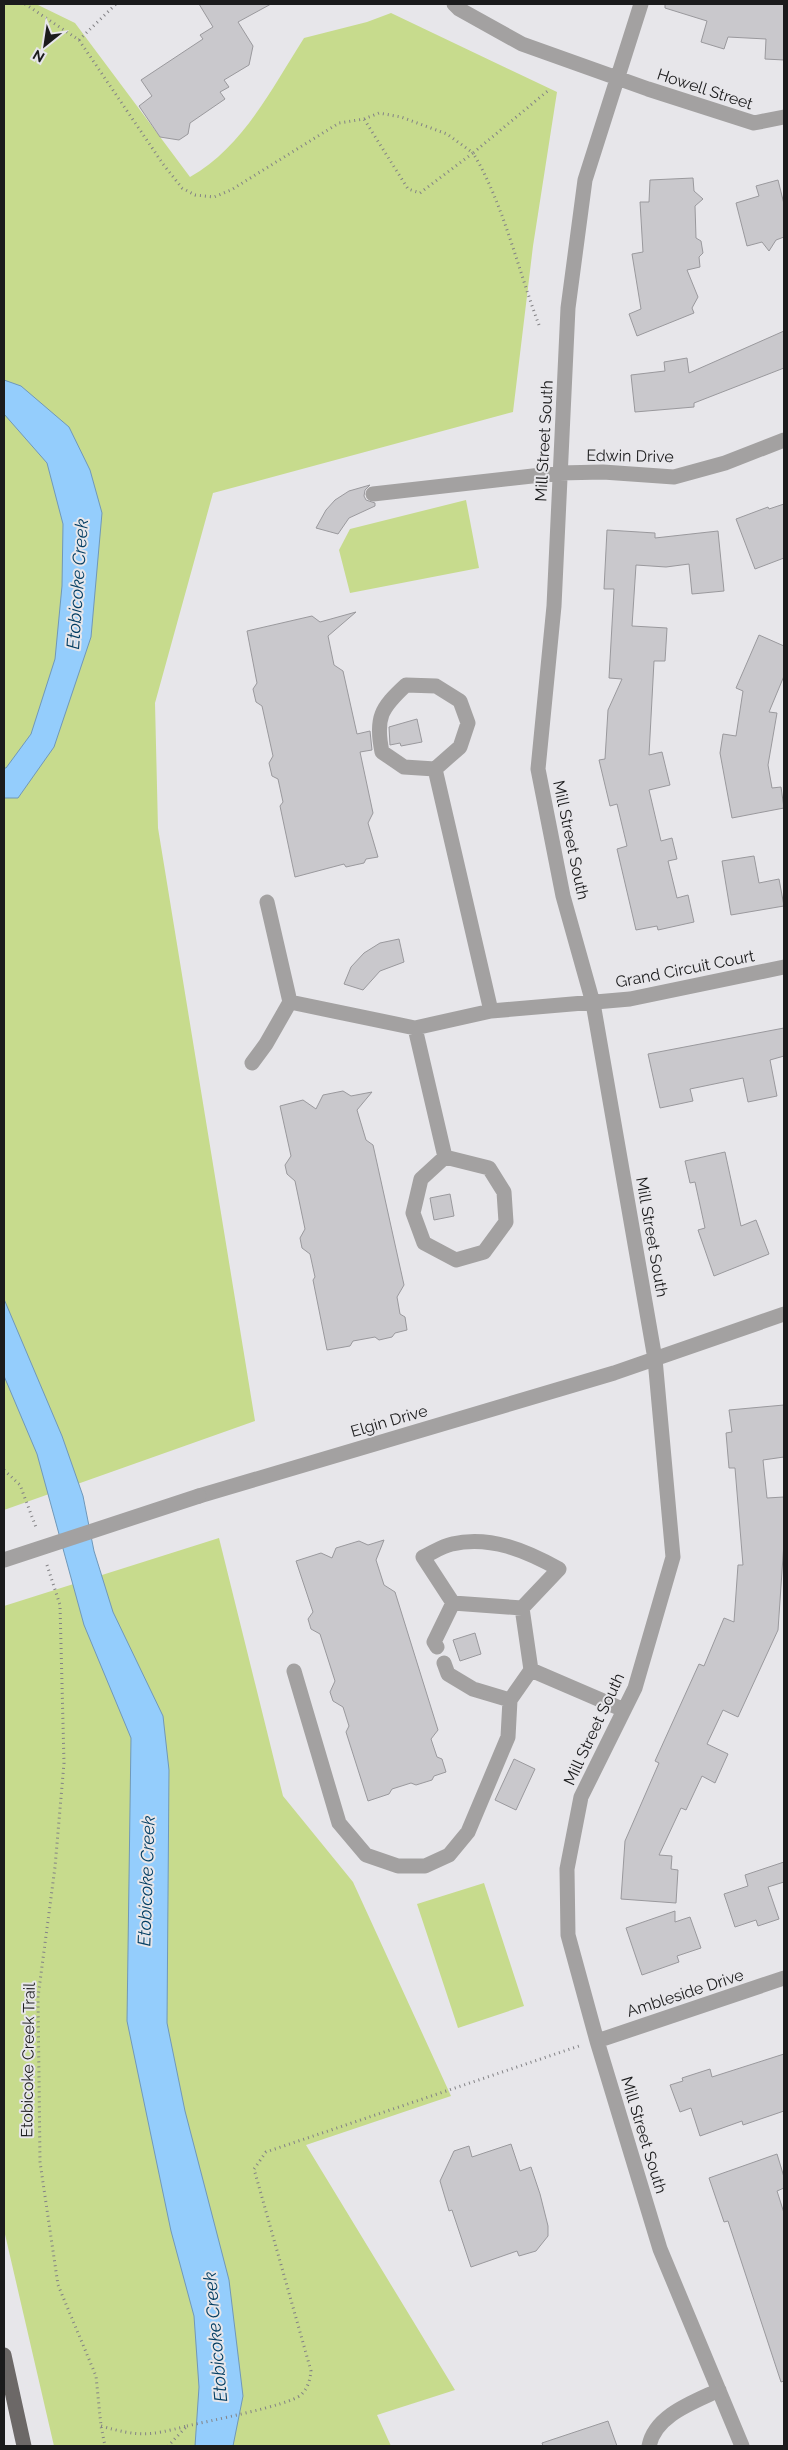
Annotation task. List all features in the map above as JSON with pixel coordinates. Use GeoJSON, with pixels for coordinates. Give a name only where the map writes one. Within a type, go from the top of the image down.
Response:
{"type":"FeatureCollection","features":[{"type":"Feature","properties":{"kind":"main road"},"geometry":{"type":"LineString","coordinates":[[4,2356],[24,2446]]}},
{"type":"Feature","properties":{"kind":"street","name":"Howell Street"},"geometry":{"type":"LineString","coordinates":[[454,4],[459,9],[522,44],[617,78],[754,123],[784,117]]}},
{"type":"Feature","properties":{"kind":"street","name":"Mill Street South"},"geometry":{"type":"LineString","coordinates":[[641,4],[585,180],[568,308],[554,606],[538,769],[563,896],[593,1003],[655,1359],[673,1557],[635,1688],[581,1797],[567,1869],[568,1935],[596,2040],[660,2249],[742,2446]]}},
{"type":"Feature","properties":{"kind":"street","name":"Edwin Drive"},"geometry":{"type":"LineString","coordinates":[[373,494],[559,473],[603,472],[674,477],[725,463],[784,440]]}},
{"type":"Feature","properties":{"kind":"street"},"geometry":{"type":"LineString","coordinates":[[406,685],[436,686],[460,701],[468,723],[460,747],[435,769],[404,767],[382,752],[378,729],[386,703],[406,685]]}},
{"type":"Feature","properties":{"kind":"street"},"geometry":{"type":"LineString","coordinates":[[435,769],[491,1011]]}},
{"type":"Feature","properties":{"kind":"street"},"geometry":{"type":"LineString","coordinates":[[252,1063],[266,1044],[290,1002],[266,902]]}},
{"type":"Feature","properties":{"kind":"street","name":"Grand Circuit Court"},"geometry":{"type":"LineString","coordinates":[[415,1028],[491,1011],[630,999],[784,967]]}},
{"type":"Feature","properties":{"kind":"street"},"geometry":{"type":"LineString","coordinates":[[290,1002],[415,1028],[445,1157]]}},
{"type":"Feature","properties":{"kind":"street"},"geometry":{"type":"LineString","coordinates":[[445,1157],[488,1168],[504,1192],[506,1222],[484,1252],[456,1260],[424,1243],[413,1212],[421,1180],[445,1157]]}},
{"type":"Feature","properties":{"kind":"street","name":"Elgin Drive"},"geometry":{"type":"LineString","coordinates":[[4,1560],[199,1496],[604,1376],[784,1314]]}},
{"type":"Feature","properties":{"kind":"street"},"geometry":{"type":"LineString","coordinates":[[453,1603],[423,1557],[451,1544],[485,1542],[526,1551],[559,1569],[522,1608]]}},
{"type":"Feature","properties":{"kind":"street"},"geometry":{"type":"LineString","coordinates":[[453,1603],[522,1608]]}},
{"type":"Feature","properties":{"kind":"street"},"geometry":{"type":"LineString","coordinates":[[437,1647],[434,1642],[453,1603]]}},
{"type":"Feature","properties":{"kind":"street"},"geometry":{"type":"LineString","coordinates":[[294,1671],[339,1823],[366,1854],[398,1866],[425,1866],[449,1855],[468,1832],[508,1737],[510,1700],[531,1670],[522,1608]]}},
{"type":"Feature","properties":{"kind":"street"},"geometry":{"type":"LineString","coordinates":[[444,1663],[448,1674],[473,1689],[510,1700]]}},
{"type":"Feature","properties":{"kind":"street"},"geometry":{"type":"LineString","coordinates":[[531,1670],[624,1710]]}},
{"type":"Feature","properties":{"kind":"street","name":"Ambleside Drive"},"geometry":{"type":"LineString","coordinates":[[596,2040],[784,1978]]}},
{"type":"Feature","properties":{"kind":"street"},"geometry":{"type":"LineString","coordinates":[[649,2446],[650,2439],[669,2415],[718,2390]]}},
{"type":"Feature","properties":{"kind":"path"},"geometry":{"type":"LineString","coordinates":[[25,4],[79,40],[163,164],[182,188],[195,195],[214,197],[231,190],[339,123],[364,119],[379,113],[401,116],[447,134],[473,153],[488,178],[539,325]]}},
{"type":"Feature","properties":{"kind":"path"},"geometry":{"type":"LineString","coordinates":[[79,40],[116,4]]}},
{"type":"Feature","properties":{"kind":"path"},"geometry":{"type":"LineString","coordinates":[[364,119],[408,190],[420,193],[473,153],[550,89]]}},
{"type":"Feature","properties":{"kind":"path","name":"Etobicoke Creek Trail"},"geometry":{"type":"LineString","coordinates":[[60,1605],[64,1763],[55,1867],[38,1997],[40,2162],[58,2285],[96,2376],[105,2446]]}},
{"type":"Feature","properties":{"kind":"path"},"geometry":{"type":"LineString","coordinates":[[101,2426],[133,2435],[155,2434],[291,2400],[300,2396],[310,2380],[311,2370],[254,2169],[266,2152],[596,2040]]}},
{"type":"Feature","properties":{"kind":"path"},"geometry":{"type":"LineString","coordinates":[[168,2446],[187,2426]]}},
{"type":"Feature","properties":{"kind":"green space"},"geometry":{"type":"Polygon","coordinates":[[[4,4],[36,4],[75,23],[190,177],[226,150],[241,133],[268,96],[304,38],[367,22],[391,13],[557,92],[533,246],[513,412],[213,493],[155,703],[158,828],[255,1421],[4,1510],[4,4]]]}},
{"type":"Feature","properties":{"kind":"green space"},"geometry":{"type":"Polygon","coordinates":[[[466,500],[479,568],[350,593],[339,550],[350,529],[466,500]]]}},
{"type":"Feature","properties":{"kind":"green space"},"geometry":{"type":"Polygon","coordinates":[[[219,1538],[283,1796],[353,1882],[451,2096],[306,2145],[455,2390],[377,2415],[391,2446],[54,2446],[4,2230],[4,1606],[219,1538]]]}},
{"type":"Feature","properties":{"kind":"green space"},"geometry":{"type":"Polygon","coordinates":[[[484,1883],[524,2006],[458,2028],[417,1904],[484,1883]]]}},
{"type":"Feature","properties":{"kind":"water","name":"Etobicoke Creek"},"geometry":{"type":"Polygon","coordinates":[[[4,380],[21,386],[69,427],[90,470],[102,513],[91,637],[54,747],[18,798],[4,798],[4,768],[6,768],[31,734],[55,659],[62,586],[63,524],[47,463],[4,414],[4,380]]]}},
{"type":"Feature","properties":{"kind":"water","name":"Etobicoke Creek"},"geometry":{"type":"Polygon","coordinates":[[[4,1299],[62,1436],[83,1496],[94,1551],[113,1612],[163,1716],[169,1770],[167,2023],[185,2111],[229,2280],[243,2396],[233,2446],[195,2446],[199,2387],[194,2316],[171,2231],[127,2021],[131,1738],[84,1625],[37,1454],[4,1376],[4,1299]]]}},
{"type":"Feature","properties":{"kind":"building"},"geometry":{"type":"Polygon","coordinates":[[[199,4],[271,4],[238,22],[253,46],[249,65],[224,80],[229,87],[220,92],[225,99],[190,123],[188,134],[179,140],[160,137],[139,106],[152,96],[141,80],[203,39],[200,35],[213,27],[199,4]]]}},
{"type":"Feature","properties":{"kind":"building"},"geometry":{"type":"Polygon","coordinates":[[[665,4],[784,4],[784,60],[765,59],[766,39],[728,37],[724,49],[701,42],[707,21],[665,8],[665,4]]]}},
{"type":"Feature","properties":{"kind":"building"},"geometry":{"type":"Polygon","coordinates":[[[693,178],[694,191],[703,199],[695,206],[696,238],[701,241],[703,253],[699,257],[700,267],[687,270],[698,297],[692,308],[694,313],[637,336],[629,314],[641,309],[632,254],[643,252],[640,202],[649,202],[650,180],[693,178]]]}},
{"type":"Feature","properties":{"kind":"building"},"geometry":{"type":"Polygon","coordinates":[[[778,180],[784,204],[784,237],[776,240],[769,251],[762,242],[747,246],[736,203],[759,196],[756,186],[778,180]]]}},
{"type":"Feature","properties":{"kind":"building"},"geometry":{"type":"Polygon","coordinates":[[[784,331],[784,368],[694,403],[694,407],[635,412],[631,375],[665,371],[664,362],[687,358],[689,373],[784,331]]]}},
{"type":"Feature","properties":{"kind":"building"},"geometry":{"type":"Polygon","coordinates":[[[370,485],[365,490],[364,496],[366,500],[375,503],[375,506],[349,518],[338,534],[316,528],[326,510],[335,500],[349,491],[370,485]]]}},
{"type":"Feature","properties":{"kind":"building"},"geometry":{"type":"Polygon","coordinates":[[[784,504],[784,558],[755,569],[736,519],[768,507],[769,509],[784,504]]]}},
{"type":"Feature","properties":{"kind":"building"},"geometry":{"type":"Polygon","coordinates":[[[607,530],[655,533],[655,538],[718,531],[724,591],[692,594],[689,564],[666,567],[636,565],[632,626],[667,628],[665,661],[654,661],[649,755],[662,752],[670,785],[649,790],[661,841],[672,838],[677,859],[668,861],[677,898],[688,895],[694,922],[658,930],[657,926],[636,930],[617,849],[627,846],[617,804],[610,806],[599,760],[605,759],[608,710],[622,679],[609,678],[614,589],[604,589],[607,530]]]}},
{"type":"Feature","properties":{"kind":"building"},"geometry":{"type":"Polygon","coordinates":[[[356,612],[328,636],[334,665],[343,671],[357,734],[370,731],[372,750],[360,752],[373,813],[368,823],[378,857],[366,859],[364,863],[346,867],[344,864],[295,877],[280,806],[283,802],[278,779],[272,776],[269,763],[273,756],[262,706],[256,702],[253,689],[257,683],[247,631],[312,616],[320,622],[356,612]]]}},
{"type":"Feature","properties":{"kind":"building"},"geometry":{"type":"Polygon","coordinates":[[[759,635],[784,646],[784,676],[769,712],[777,713],[768,765],[772,788],[781,787],[784,808],[732,818],[720,753],[723,734],[736,736],[743,691],[736,688],[759,635]]]}},
{"type":"Feature","properties":{"kind":"building"},"geometry":{"type":"Polygon","coordinates":[[[417,719],[422,742],[401,746],[400,743],[390,745],[389,727],[417,719]]]}},
{"type":"Feature","properties":{"kind":"building"},"geometry":{"type":"Polygon","coordinates":[[[754,856],[759,883],[779,879],[784,906],[731,915],[722,861],[754,856]]]}},
{"type":"Feature","properties":{"kind":"building"},"geometry":{"type":"Polygon","coordinates":[[[399,939],[404,962],[380,971],[363,990],[344,984],[351,967],[364,953],[380,943],[399,939]]]}},
{"type":"Feature","properties":{"kind":"building"},"geometry":{"type":"Polygon","coordinates":[[[784,1028],[784,1056],[770,1060],[777,1096],[748,1102],[743,1078],[690,1089],[693,1101],[660,1108],[648,1054],[784,1028]]]}},
{"type":"Feature","properties":{"kind":"building"},"geometry":{"type":"Polygon","coordinates":[[[343,1091],[351,1096],[372,1092],[357,1110],[366,1140],[373,1145],[404,1285],[397,1297],[400,1314],[405,1317],[407,1330],[395,1333],[392,1337],[379,1340],[375,1337],[353,1341],[350,1346],[327,1350],[313,1280],[315,1277],[310,1254],[302,1248],[300,1238],[305,1229],[295,1181],[287,1174],[285,1165],[291,1156],[280,1106],[303,1100],[316,1109],[323,1095],[343,1091]]]}},
{"type":"Feature","properties":{"kind":"building"},"geometry":{"type":"Polygon","coordinates":[[[725,1152],[741,1226],[756,1220],[769,1254],[714,1276],[698,1230],[705,1228],[695,1182],[690,1183],[685,1161],[725,1152]]]}},
{"type":"Feature","properties":{"kind":"building"},"geometry":{"type":"Polygon","coordinates":[[[450,1194],[454,1216],[434,1220],[430,1198],[450,1194]]]}},
{"type":"Feature","properties":{"kind":"building"},"geometry":{"type":"Polygon","coordinates":[[[784,1405],[784,1457],[763,1460],[767,1498],[784,1497],[784,1542],[778,1630],[738,1717],[723,1710],[707,1744],[728,1754],[715,1783],[702,1776],[686,1810],[681,1808],[659,1855],[672,1856],[671,1869],[678,1870],[676,1903],[621,1899],[625,1841],[659,1763],[655,1761],[699,1664],[704,1666],[724,1618],[734,1622],[738,1565],[743,1565],[735,1468],[729,1468],[726,1433],[732,1432],[729,1410],[784,1405]]]}},
{"type":"Feature","properties":{"kind":"building"},"geometry":{"type":"Polygon","coordinates":[[[384,1540],[376,1560],[384,1585],[395,1592],[438,1730],[431,1739],[437,1757],[442,1759],[446,1772],[434,1776],[432,1780],[416,1785],[411,1783],[392,1789],[389,1794],[368,1801],[346,1732],[349,1726],[343,1707],[333,1701],[330,1692],[335,1681],[320,1634],[311,1629],[308,1619],[313,1612],[296,1561],[321,1553],[332,1558],[336,1548],[359,1541],[368,1545],[384,1540]]]}},
{"type":"Feature","properties":{"kind":"building"},"geometry":{"type":"Polygon","coordinates":[[[475,1633],[481,1654],[460,1661],[453,1640],[475,1633]]]}},
{"type":"Feature","properties":{"kind":"building"},"geometry":{"type":"Polygon","coordinates":[[[514,1759],[535,1769],[516,1810],[495,1800],[514,1759]]]}},
{"type":"Feature","properties":{"kind":"building"},"geometry":{"type":"Polygon","coordinates":[[[784,1862],[784,1882],[768,1887],[779,1919],[758,1926],[756,1920],[735,1927],[724,1894],[748,1886],[745,1875],[784,1862]]]}},
{"type":"Feature","properties":{"kind":"building"},"geometry":{"type":"Polygon","coordinates":[[[675,1911],[675,1922],[690,1917],[701,1948],[677,1956],[679,1962],[642,1975],[626,1928],[675,1911]]]}},
{"type":"Feature","properties":{"kind":"building"},"geometry":{"type":"Polygon","coordinates":[[[784,2054],[784,2111],[743,2125],[742,2121],[700,2136],[691,2108],[680,2112],[670,2085],[683,2081],[682,2078],[710,2069],[712,2077],[784,2054]]]}},
{"type":"Feature","properties":{"kind":"building"},"geometry":{"type":"Polygon","coordinates":[[[511,2144],[520,2171],[531,2167],[548,2226],[548,2236],[536,2251],[519,2256],[517,2251],[471,2267],[452,2210],[449,2211],[440,2181],[454,2151],[469,2146],[472,2157],[511,2144]]]}},
{"type":"Feature","properties":{"kind":"building"},"geometry":{"type":"Polygon","coordinates":[[[777,2154],[784,2177],[784,2188],[777,2191],[784,2213],[784,2381],[781,2382],[728,2221],[724,2222],[709,2178],[777,2154]]]}},
{"type":"Feature","properties":{"kind":"building"},"geometry":{"type":"Polygon","coordinates":[[[608,2421],[617,2446],[543,2446],[542,2443],[608,2421]]]}}]}
